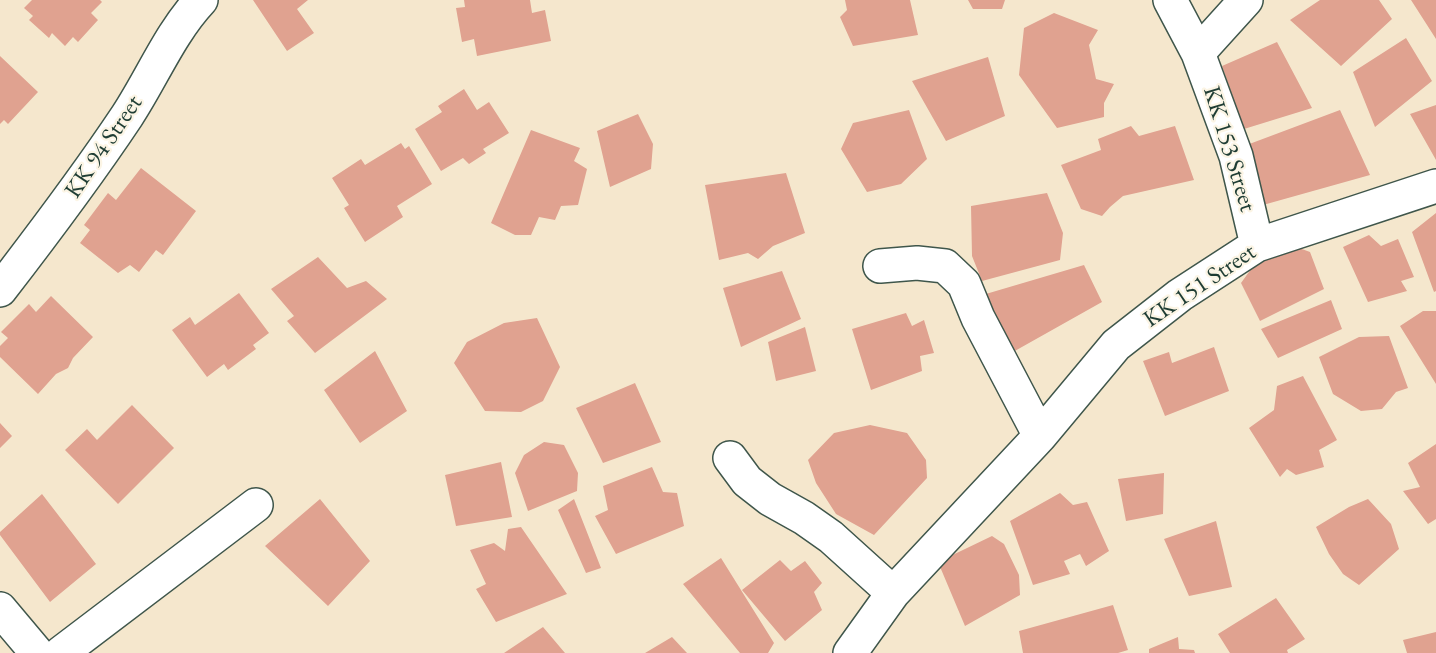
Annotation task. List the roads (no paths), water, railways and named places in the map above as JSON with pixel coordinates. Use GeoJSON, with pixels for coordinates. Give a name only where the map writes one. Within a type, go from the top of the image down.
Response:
{"type":"FeatureCollection","features":[{"type":"Feature","properties":{"kind":"street","name":"KK 94 Street"},"geometry":{"type":"LineString","coordinates":[[0,290],[108,144],[188,15],[201,0]]}},
{"type":"Feature","properties":{"kind":"street","name":"KK 153 Street"},"geometry":{"type":"LineString","coordinates":[[1170,0],[1198,54],[1236,156],[1257,245]]}},
{"type":"Feature","properties":{"kind":"street","name":"KK 153 Street"},"geometry":{"type":"LineString","coordinates":[[1198,54],[1246,0]]}},
{"type":"Feature","properties":{"kind":"street","name":"KK 151 Street"},"geometry":{"type":"LineString","coordinates":[[850,653],[893,593],[1040,436],[1116,345],[1179,294],[1257,245],[1436,186]]}},
{"type":"Feature","properties":{"kind":"street"},"geometry":{"type":"LineString","coordinates":[[880,266],[917,262],[945,266],[964,284],[978,318],[1040,436]]}},
{"type":"Feature","properties":{"kind":"street"},"geometry":{"type":"LineString","coordinates":[[730,458],[747,481],[770,499],[804,518],[831,537],[893,593]]}},
{"type":"Feature","properties":{"kind":"street"},"geometry":{"type":"LineString","coordinates":[[62,653],[256,506]]}},
{"type":"Feature","properties":{"kind":"street"},"geometry":{"type":"LineString","coordinates":[[0,609],[37,653]]}}]}
